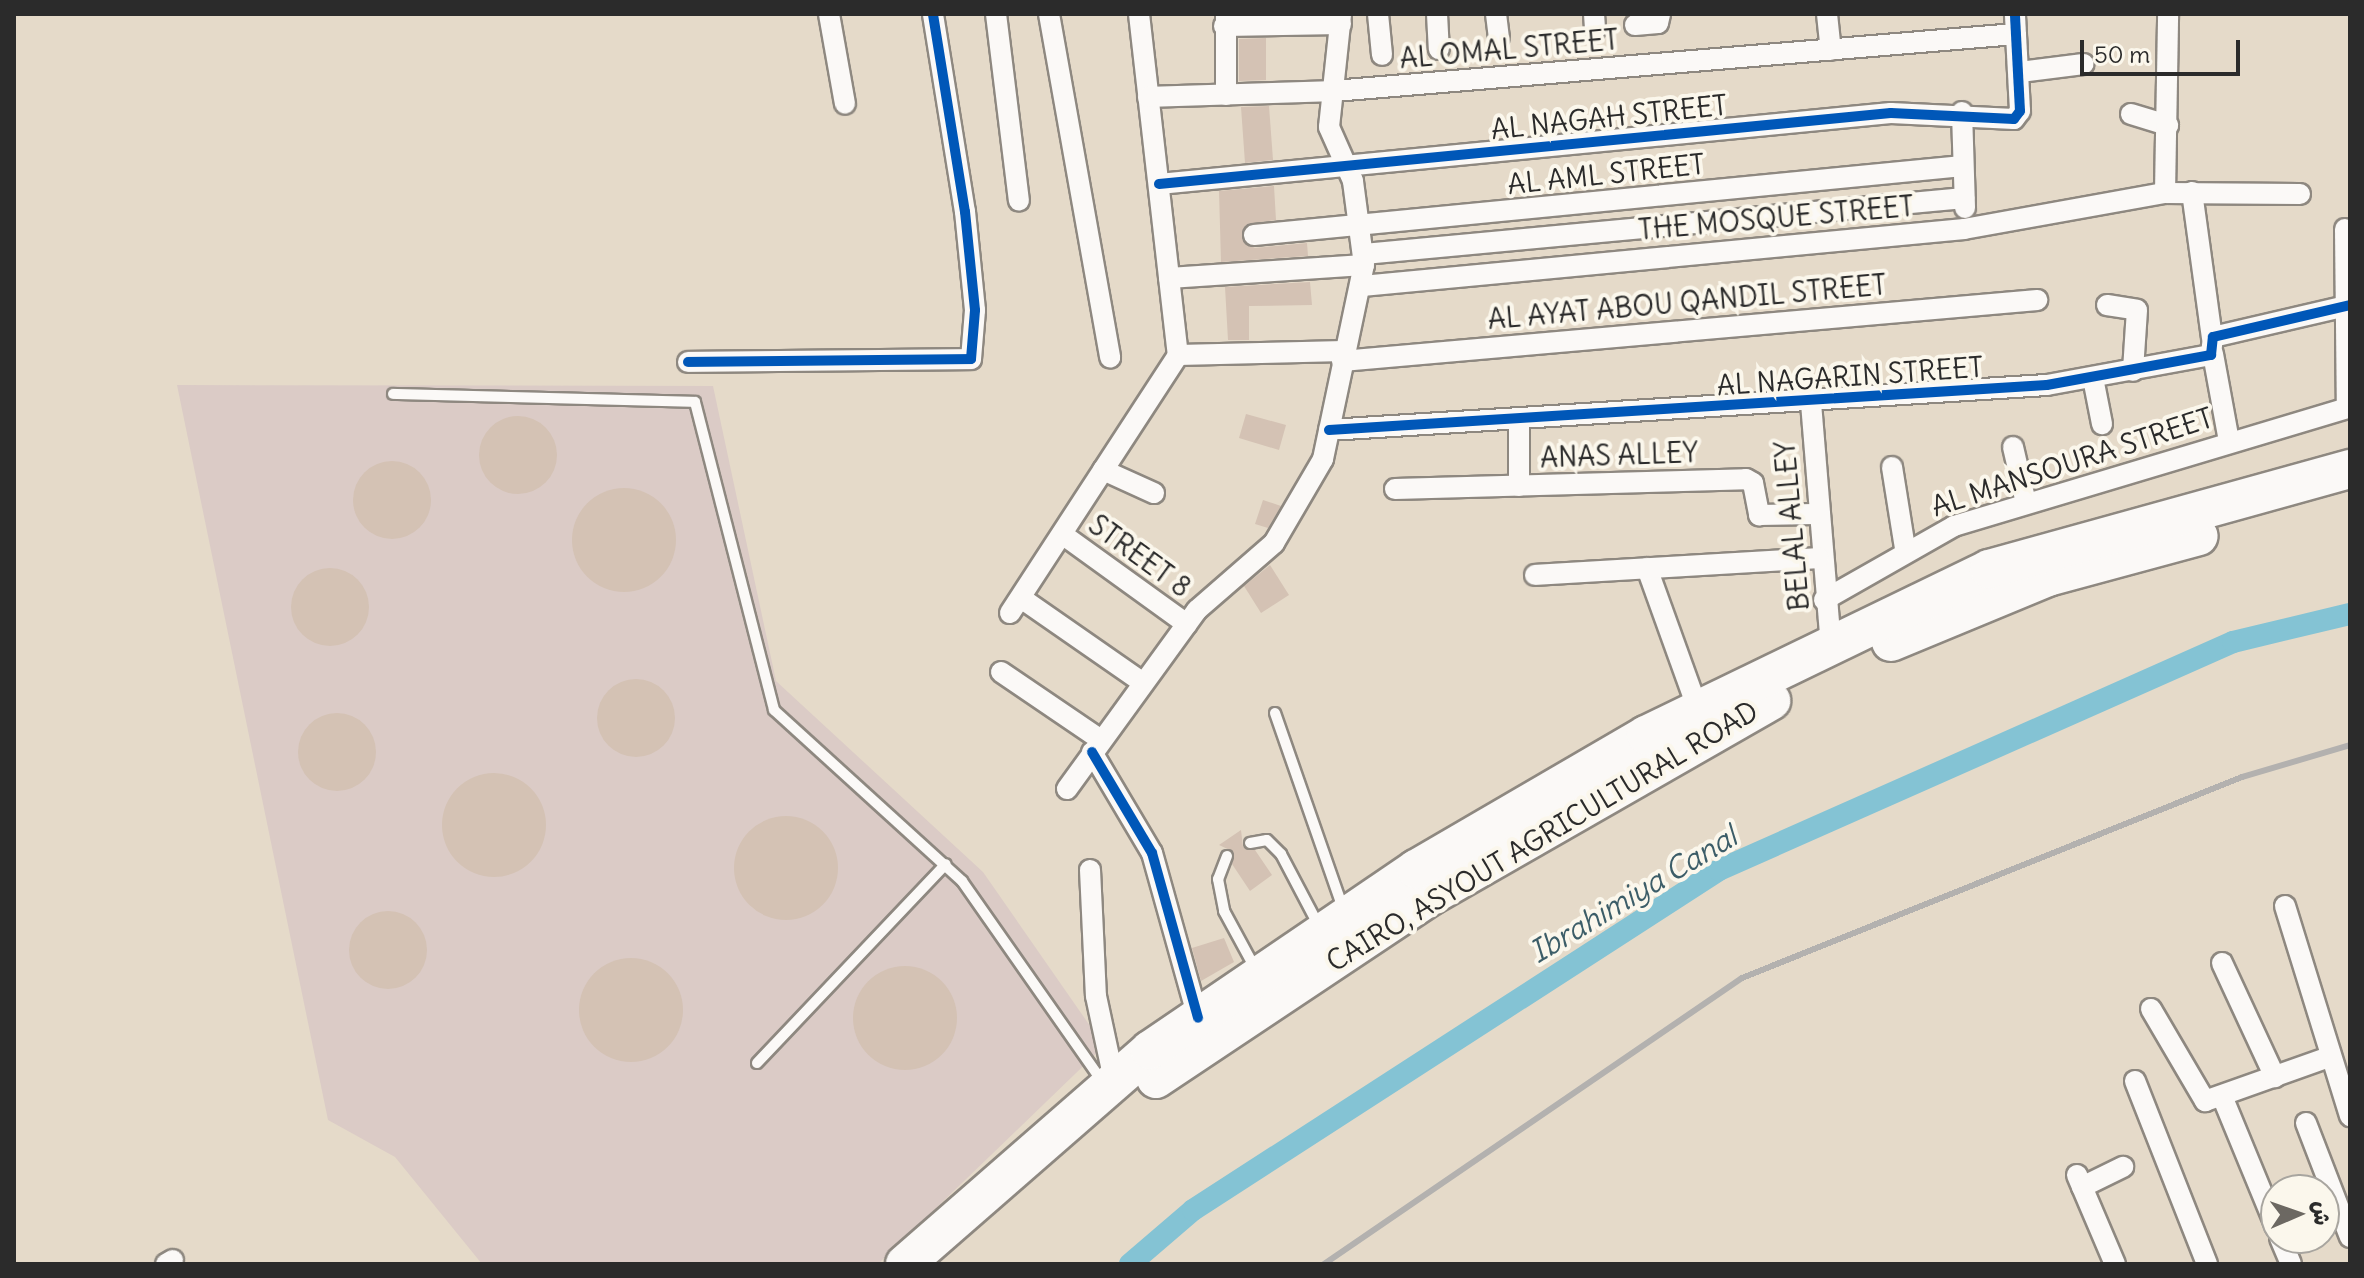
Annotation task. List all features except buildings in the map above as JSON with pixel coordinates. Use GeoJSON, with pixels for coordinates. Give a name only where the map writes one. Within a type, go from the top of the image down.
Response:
{"type":"FeatureCollection","features":[{"type":"Feature","properties":{"kind":"highway","name":"CAIRO, ASYOUT AGRICULTURAL ROAD"},"geometry":{"type":"LineString","coordinates":[[943,1264],[1113,1112],[1266,988],[1334,926],[1697,707],[1831,645],[1939,590],[2040,551],[2350,469]]}},
{"type":"Feature","properties":{"kind":"highway","name":"CAIRO, ASYOUT AGRICULTURAL ROAD"},"geometry":{"type":"LineString","coordinates":[[905,1264],[1110,1083],[1198,1018],[1266,988],[1699,737],[1947,616],[2048,577],[2350,495]]}},
{"type":"Feature","properties":{"kind":"street"},"geometry":{"type":"LineString","coordinates":[[829,14],[845,104]]}},
{"type":"Feature","properties":{"kind":"street"},"geometry":{"type":"LineString","coordinates":[[688,362],[971,359],[975,310],[965,212],[933,14]]}},
{"type":"Feature","properties":{"kind":"street"},"geometry":{"type":"LineString","coordinates":[[996,14],[1019,201]]}},
{"type":"Feature","properties":{"kind":"street"},"geometry":{"type":"LineString","coordinates":[[1049,14],[1110,358]]}},
{"type":"Feature","properties":{"kind":"street"},"geometry":{"type":"LineString","coordinates":[[1139,14],[1178,355],[1016,605],[1142,682]]}},
{"type":"Feature","properties":{"kind":"street"},"geometry":{"type":"LineString","coordinates":[[1378,14],[1382,55]]}},
{"type":"Feature","properties":{"kind":"street"},"geometry":{"type":"LineString","coordinates":[[1437,14],[1439,49]]}},
{"type":"Feature","properties":{"kind":"street"},"geometry":{"type":"LineString","coordinates":[[1496,14],[1499,38]]}},
{"type":"Feature","properties":{"kind":"street"},"geometry":{"type":"LineString","coordinates":[[1635,25],[1658,23],[1660,14]]}},
{"type":"Feature","properties":{"kind":"street"},"geometry":{"type":"LineString","coordinates":[[1827,14],[1831,50]]}},
{"type":"Feature","properties":{"kind":"street"},"geometry":{"type":"LineString","coordinates":[[2165,193],[2168,14]]}},
{"type":"Feature","properties":{"kind":"street"},"geometry":{"type":"LineString","coordinates":[[1067,789],[1187,624],[1286,527],[1317,473],[1329,430],[1363,268],[1360,227],[1347,168],[1331,136],[1341,19],[1225,20],[1226,95]]}},
{"type":"Feature","properties":{"kind":"street"},"geometry":{"type":"LineString","coordinates":[[2016,24],[2020,72],[2083,64]]}},
{"type":"Feature","properties":{"kind":"street","name":"AL OMAL STREET"},"geometry":{"type":"LineString","coordinates":[[1148,97],[1334,91],[1831,50],[2016,24]]}},
{"type":"Feature","properties":{"kind":"street","name":"AL NAGAH STREET"},"geometry":{"type":"LineString","coordinates":[[1159,184],[1962,112],[2017,117],[2020,72]]}},
{"type":"Feature","properties":{"kind":"street"},"geometry":{"type":"LineString","coordinates":[[1962,112],[1966,225]]}},
{"type":"Feature","properties":{"kind":"street"},"geometry":{"type":"LineString","coordinates":[[2131,114],[2168,125]]}},
{"type":"Feature","properties":{"kind":"street","name":"AL AML STREET"},"geometry":{"type":"LineString","coordinates":[[1254,235],[1963,166]]}},
{"type":"Feature","properties":{"kind":"street"},"geometry":{"type":"LineString","coordinates":[[2192,192],[2212,346],[2229,441]]}},
{"type":"Feature","properties":{"kind":"street","name":"THE MOSQUE STREET"},"geometry":{"type":"LineString","coordinates":[[1363,268],[1966,225],[2165,193],[2300,194]]}},
{"type":"Feature","properties":{"kind":"street"},"geometry":{"type":"LineString","coordinates":[[1169,278],[1363,268],[1964,198]]}},
{"type":"Feature","properties":{"kind":"street"},"geometry":{"type":"LineString","coordinates":[[2345,229],[2348,408]]}},
{"type":"Feature","properties":{"kind":"street","name":"AL AYAT ABOU QANDIL STREET"},"geometry":{"type":"LineString","coordinates":[[1178,355],[1343,356],[2037,300]]}},
{"type":"Feature","properties":{"kind":"street"},"geometry":{"type":"LineString","coordinates":[[2107,305],[2138,313],[2133,371]]}},
{"type":"Feature","properties":{"kind":"street","name":"AL NAGARIN STREET"},"geometry":{"type":"LineString","coordinates":[[1329,430],[1811,403],[2093,378],[2133,371],[2345,305]]}},
{"type":"Feature","properties":{"kind":"street"},"geometry":{"type":"LineString","coordinates":[[2093,378],[2102,424]]}},
{"type":"Feature","properties":{"kind":"street","name":"BELAL ALLEY"},"geometry":{"type":"LineString","coordinates":[[1811,403],[1818,558],[1831,645]]}},
{"type":"Feature","properties":{"kind":"street","name":"AL MANSOURA STREET"},"geometry":{"type":"LineString","coordinates":[[1824,600],[1905,548],[2026,503],[2348,408]]}},
{"type":"Feature","properties":{"kind":"street"},"geometry":{"type":"LineString","coordinates":[[1519,419],[1519,486]]}},
{"type":"Feature","properties":{"kind":"street"},"geometry":{"type":"LineString","coordinates":[[2013,447],[2026,503]]}},
{"type":"Feature","properties":{"kind":"street"},"geometry":{"type":"LineString","coordinates":[[1892,467],[1905,548]]}},
{"type":"Feature","properties":{"kind":"street"},"geometry":{"type":"LineString","coordinates":[[1103,470],[1154,493]]}},
{"type":"Feature","properties":{"kind":"street","name":"ANAS ALLEY"},"geometry":{"type":"LineString","coordinates":[[1395,489],[1749,479],[1759,515],[1815,514]]}},
{"type":"Feature","properties":{"kind":"street","name":"STREET 8"},"geometry":{"type":"LineString","coordinates":[[1062,534],[1187,624]]}},
{"type":"Feature","properties":{"kind":"street"},"geometry":{"type":"LineString","coordinates":[[1535,575],[1818,558]]}},
{"type":"Feature","properties":{"kind":"street"},"geometry":{"type":"LineString","coordinates":[[1647,568],[1697,707]]}},
{"type":"Feature","properties":{"kind":"street"},"geometry":{"type":"LineString","coordinates":[[1001,672],[1097,746],[1152,853],[1198,1018]]}},
{"type":"Feature","properties":{"kind":"street"},"geometry":{"type":"LineString","coordinates":[[1090,870],[1096,996],[1110,1083]]}},
{"type":"Feature","properties":{"kind":"street"},"geometry":{"type":"LineString","coordinates":[[2285,906],[2329,1057],[2350,1116]]}},
{"type":"Feature","properties":{"kind":"street"},"geometry":{"type":"LineString","coordinates":[[2222,963],[2275,1077]]}},
{"type":"Feature","properties":{"kind":"street"},"geometry":{"type":"LineString","coordinates":[[2151,1009],[2203,1100],[2329,1057]]}},
{"type":"Feature","properties":{"kind":"street"},"geometry":{"type":"LineString","coordinates":[[2135,1081],[2207,1264]]}},
{"type":"Feature","properties":{"kind":"street"},"geometry":{"type":"LineString","coordinates":[[2222,1096],[2260,1188]]}},
{"type":"Feature","properties":{"kind":"street"},"geometry":{"type":"LineString","coordinates":[[2306,1123],[2350,1237]]}},
{"type":"Feature","properties":{"kind":"street"},"geometry":{"type":"LineString","coordinates":[[2115,1264],[2080,1181],[2123,1167]]}},
{"type":"Feature","properties":{"kind":"lane"},"geometry":{"type":"LineString","coordinates":[[393,394],[695,402],[774,710],[946,864],[1110,1083]]}},
{"type":"Feature","properties":{"kind":"lane"},"geometry":{"type":"LineString","coordinates":[[1275,713],[1334,926]]}},
{"type":"Feature","properties":{"kind":"lane"},"geometry":{"type":"LineString","coordinates":[[1250,843],[1267,840],[1281,854],[1334,926]]}},
{"type":"Feature","properties":{"kind":"lane"},"geometry":{"type":"LineString","coordinates":[[1227,856],[1218,879],[1224,911],[1266,988]]}},
{"type":"Feature","properties":{"kind":"lane"},"geometry":{"type":"LineString","coordinates":[[757,1063],[946,864]]}},
{"type":"Feature","properties":{"kind":"shaded area"},"geometry":{"type":"Polygon","coordinates":[[[177,385],[713,386],[776,681],[983,872],[1104,1046],[878,1264],[482,1264],[395,1157],[328,1120],[177,385]]]}},
{"type":"Feature","properties":{"kind":"waterway","name":"Ibrahimiya Canal"},"geometry":{"type":"LineString","coordinates":[[1130,1264],[1193,1210],[1719,870],[2233,642],[2350,614]]}},
{"type":"Feature","properties":{"kind":"railway"},"geometry":{"type":"LineString","coordinates":[[1324,1264],[1742,978],[2242,777],[2350,745]]}},
{"type":"Feature","properties":{"kind":"cycle path"},"geometry":{"type":"LineString","coordinates":[[688,362],[971,359],[975,310],[965,212],[933,14]]}},
{"type":"Feature","properties":{"kind":"cycle path"},"geometry":{"type":"LineString","coordinates":[[1159,184],[1891,113],[2014,119],[2020,111],[2015,14]]}},
{"type":"Feature","properties":{"kind":"cycle path"},"geometry":{"type":"LineString","coordinates":[[1329,430],[2047,385],[2211,355],[2213,337],[2350,305]]}},
{"type":"Feature","properties":{"kind":"cycle path"},"geometry":{"type":"LineString","coordinates":[[1092,752],[1152,853],[1198,1018]]}}]}
